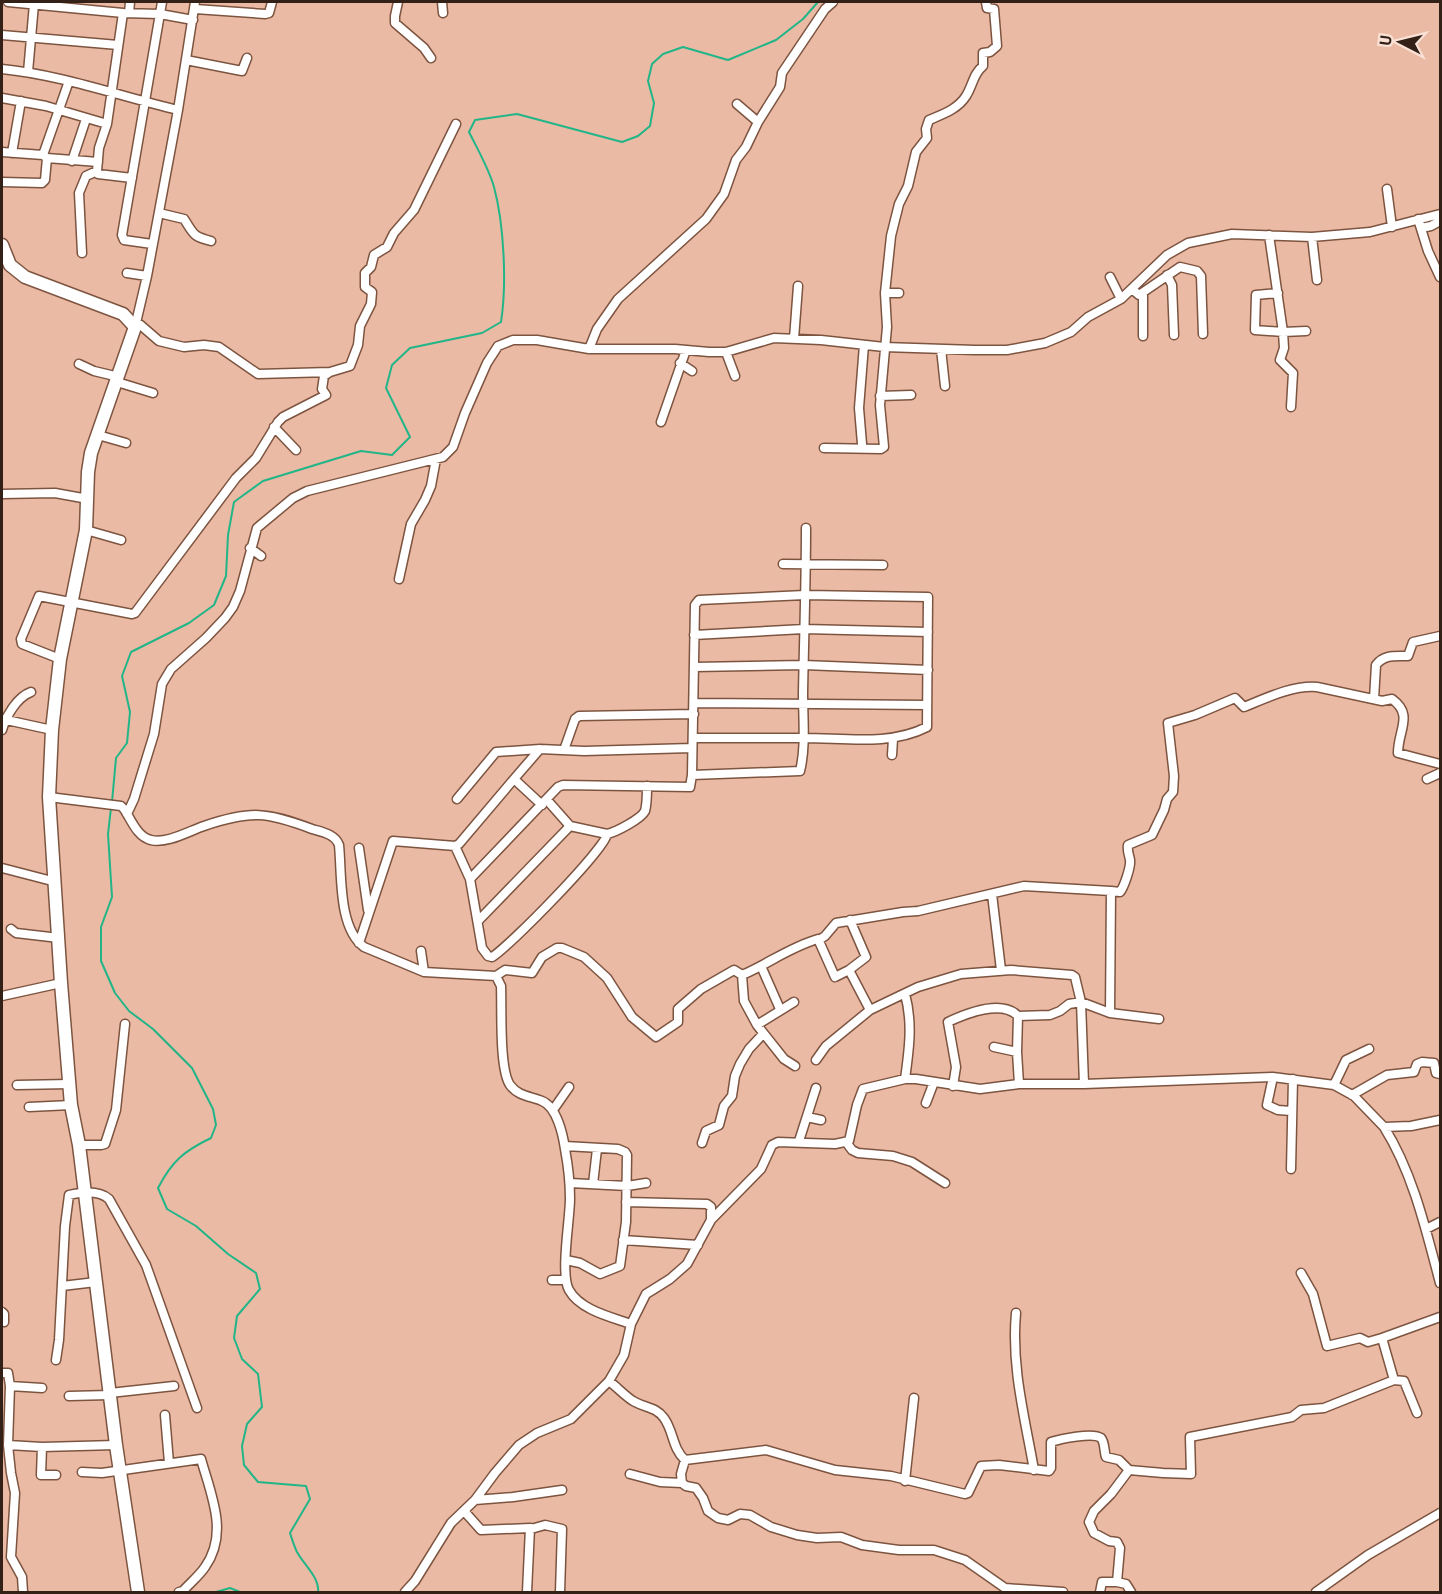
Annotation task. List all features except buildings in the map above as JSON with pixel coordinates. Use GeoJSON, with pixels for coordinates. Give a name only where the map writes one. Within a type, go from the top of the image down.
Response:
{"type":"FeatureCollection","features":[{"type":"Feature","properties":{"kind":"street"},"geometry":{"type":"LineString","coordinates":[[8,2],[99,6],[126,13],[160,14],[193,20]]}},
{"type":"Feature","properties":{"kind":"street"},"geometry":{"type":"LineString","coordinates":[[130,2],[118,45],[107,124],[97,167],[99,174],[132,178]]}},
{"type":"Feature","properties":{"kind":"street"},"geometry":{"type":"LineString","coordinates":[[152,244],[122,238],[162,2]]}},
{"type":"Feature","properties":{"kind":"street"},"geometry":{"type":"LineString","coordinates":[[138,1593],[119,1470],[79,1145],[71,1105],[49,797],[52,730],[60,659],[72,602],[92,532],[88,499],[90,462],[136,324],[159,213],[195,5],[265,14],[271,10],[272,2]]}},
{"type":"Feature","properties":{"kind":"street"},"geometry":{"type":"LineString","coordinates":[[398,2],[395,23],[424,48],[431,58]]}},
{"type":"Feature","properties":{"kind":"street"},"geometry":{"type":"LineString","coordinates":[[442,2],[443,13]]}},
{"type":"Feature","properties":{"kind":"street"},"geometry":{"type":"LineString","coordinates":[[589,349],[597,328],[618,299],[706,219],[724,195],[732,168],[780,87],[782,73],[825,9],[833,2]]}},
{"type":"Feature","properties":{"kind":"street"},"geometry":{"type":"LineString","coordinates":[[824,448],[883,448],[880,396],[886,327],[885,293],[894,225],[908,186],[916,152],[927,138],[926,129],[929,120],[946,113],[960,103],[967,94],[977,71],[983,66],[983,53],[990,52],[997,46],[994,9],[987,8],[986,2]]}},
{"type":"Feature","properties":{"kind":"street"},"geometry":{"type":"LineString","coordinates":[[28,72],[34,4]]}},
{"type":"Feature","properties":{"kind":"street"},"geometry":{"type":"LineString","coordinates":[[2,35],[118,45]]}},
{"type":"Feature","properties":{"kind":"street"},"geometry":{"type":"LineString","coordinates":[[186,60],[242,71],[246,58]]}},
{"type":"Feature","properties":{"kind":"street"},"geometry":{"type":"LineString","coordinates":[[2,69],[69,81],[178,110]]}},
{"type":"Feature","properties":{"kind":"street"},"geometry":{"type":"LineString","coordinates":[[2,182],[42,183],[45,180],[45,157],[69,81]]}},
{"type":"Feature","properties":{"kind":"street"},"geometry":{"type":"LineString","coordinates":[[2,98],[60,110],[107,124]]}},
{"type":"Feature","properties":{"kind":"street"},"geometry":{"type":"LineString","coordinates":[[12,153],[21,101]]}},
{"type":"Feature","properties":{"kind":"street"},"geometry":{"type":"LineString","coordinates":[[737,104],[758,122]]}},
{"type":"Feature","properties":{"kind":"street"},"geometry":{"type":"LineString","coordinates":[[72,160],[86,118]]}},
{"type":"Feature","properties":{"kind":"street"},"geometry":{"type":"LineString","coordinates":[[2,245],[10,265],[25,277],[123,314],[159,341],[184,347],[204,345],[219,347],[258,374],[342,370],[350,366],[358,345],[360,326],[371,304],[372,292],[365,287],[365,273],[371,267],[374,255],[387,247],[393,233],[414,210],[456,124]]}},
{"type":"Feature","properties":{"kind":"street"},"geometry":{"type":"LineString","coordinates":[[2,152],[72,160],[97,167]]}},
{"type":"Feature","properties":{"kind":"street"},"geometry":{"type":"LineString","coordinates":[[82,253],[79,193],[86,176],[97,167]]}},
{"type":"Feature","properties":{"kind":"street"},"geometry":{"type":"LineString","coordinates":[[1387,189],[1392,226]]}},
{"type":"Feature","properties":{"kind":"street"},"geometry":{"type":"LineString","coordinates":[[159,213],[184,219],[195,237],[211,241]]}},
{"type":"Feature","properties":{"kind":"street"},"geometry":{"type":"LineString","coordinates":[[128,814],[154,734],[162,684],[171,669],[206,638],[232,607],[240,591],[257,528],[300,494],[443,458],[453,447],[470,401],[487,363],[498,346],[513,340],[537,340],[589,349],[726,352],[774,338],[884,347],[1007,350],[1046,343],[1071,332],[1088,316],[1121,299],[1167,255],[1188,243],[1232,234],[1348,239],[1392,226],[1419,223],[1440,214]]}},
{"type":"Feature","properties":{"kind":"street"},"geometry":{"type":"LineString","coordinates":[[1419,223],[1431,226],[1440,221]]}},
{"type":"Feature","properties":{"kind":"street"},"geometry":{"type":"LineString","coordinates":[[1419,223],[1440,277]]}},
{"type":"Feature","properties":{"kind":"street"},"geometry":{"type":"LineString","coordinates":[[1269,234],[1283,332],[1284,348],[1280,360],[1293,373],[1291,407]]}},
{"type":"Feature","properties":{"kind":"street"},"geometry":{"type":"LineString","coordinates":[[1312,237],[1317,280]]}},
{"type":"Feature","properties":{"kind":"street"},"geometry":{"type":"LineString","coordinates":[[1132,289],[1137,295],[1143,293],[1176,268],[1183,267],[1199,272],[1203,334]]}},
{"type":"Feature","properties":{"kind":"street"},"geometry":{"type":"LineString","coordinates":[[127,273],[147,276]]}},
{"type":"Feature","properties":{"kind":"street"},"geometry":{"type":"LineString","coordinates":[[1167,275],[1172,285],[1174,335]]}},
{"type":"Feature","properties":{"kind":"street"},"geometry":{"type":"LineString","coordinates":[[1110,277],[1121,299]]}},
{"type":"Feature","properties":{"kind":"street"},"geometry":{"type":"LineString","coordinates":[[794,339],[798,286]]}},
{"type":"Feature","properties":{"kind":"street"},"geometry":{"type":"LineString","coordinates":[[885,293],[899,293]]}},
{"type":"Feature","properties":{"kind":"street"},"geometry":{"type":"LineString","coordinates":[[1143,293],[1143,336]]}},
{"type":"Feature","properties":{"kind":"street"},"geometry":{"type":"LineString","coordinates":[[1278,293],[1256,295],[1254,329],[1283,332],[1306,331]]}},
{"type":"Feature","properties":{"kind":"street"},"geometry":{"type":"LineString","coordinates":[[862,444],[859,408],[864,345]]}},
{"type":"Feature","properties":{"kind":"street"},"geometry":{"type":"LineString","coordinates":[[941,349],[945,386]]}},
{"type":"Feature","properties":{"kind":"street"},"geometry":{"type":"LineString","coordinates":[[661,422],[686,350]]}},
{"type":"Feature","properties":{"kind":"street"},"geometry":{"type":"LineString","coordinates":[[726,352],[735,376]]}},
{"type":"Feature","properties":{"kind":"street"},"geometry":{"type":"LineString","coordinates":[[680,363],[692,371]]}},
{"type":"Feature","properties":{"kind":"street"},"geometry":{"type":"LineString","coordinates":[[79,364],[153,393]]}},
{"type":"Feature","properties":{"kind":"street"},"geometry":{"type":"LineString","coordinates":[[60,659],[22,644],[21,639],[39,596],[135,613],[236,478],[256,458],[274,427],[283,417],[326,395],[321,382],[330,372]]}},
{"type":"Feature","properties":{"kind":"street"},"geometry":{"type":"LineString","coordinates":[[880,396],[911,394]]}},
{"type":"Feature","properties":{"kind":"street"},"geometry":{"type":"LineString","coordinates":[[274,427],[296,450]]}},
{"type":"Feature","properties":{"kind":"street"},"geometry":{"type":"LineString","coordinates":[[98,435],[126,443]]}},
{"type":"Feature","properties":{"kind":"street"},"geometry":{"type":"LineString","coordinates":[[399,579],[411,524],[428,493],[436,459]]}},
{"type":"Feature","properties":{"kind":"street"},"geometry":{"type":"LineString","coordinates":[[2,494],[55,493],[88,499]]}},
{"type":"Feature","properties":{"kind":"street"},"geometry":{"type":"LineString","coordinates":[[692,775],[799,772],[803,738],[806,528]]}},
{"type":"Feature","properties":{"kind":"street"},"geometry":{"type":"LineString","coordinates":[[92,532],[121,540]]}},
{"type":"Feature","properties":{"kind":"street"},"geometry":{"type":"LineString","coordinates":[[250,548],[261,556]]}},
{"type":"Feature","properties":{"kind":"street"},"geometry":{"type":"LineString","coordinates":[[783,564],[884,565]]}},
{"type":"Feature","properties":{"kind":"street"},"geometry":{"type":"LineString","coordinates":[[457,799],[496,752],[564,750],[693,743],[803,738],[893,739],[908,736],[927,727],[928,597],[805,596],[699,600],[695,605],[694,714],[693,743],[692,775],[690,787],[563,785],[558,787],[470,879]]}},
{"type":"Feature","properties":{"kind":"street"},"geometry":{"type":"LineString","coordinates":[[694,635],[804,630],[928,632]]}},
{"type":"Feature","properties":{"kind":"street"},"geometry":{"type":"LineString","coordinates":[[1374,699],[1378,662],[1390,656],[1408,656],[1413,642],[1440,636]]}},
{"type":"Feature","properties":{"kind":"street"},"geometry":{"type":"LineString","coordinates":[[694,667],[804,665],[928,670]]}},
{"type":"Feature","properties":{"kind":"street"},"geometry":{"type":"LineString","coordinates":[[742,975],[788,951],[815,939],[819,940],[834,924],[850,920],[918,911],[1027,886],[1120,892],[1123,890],[1129,870],[1128,845],[1152,835],[1167,799],[1173,792],[1174,777],[1168,723],[1195,715],[1235,698],[1244,706],[1271,696],[1312,687],[1384,701],[1392,699],[1402,708],[1404,716],[1398,753],[1440,764]]}},
{"type":"Feature","properties":{"kind":"street"},"geometry":{"type":"LineString","coordinates":[[2,729],[3,719],[22,697],[31,692]]}},
{"type":"Feature","properties":{"kind":"street"},"geometry":{"type":"LineString","coordinates":[[694,703],[927,705]]}},
{"type":"Feature","properties":{"kind":"street"},"geometry":{"type":"LineString","coordinates":[[564,750],[575,719],[579,716],[694,714]]}},
{"type":"Feature","properties":{"kind":"street"},"geometry":{"type":"LineString","coordinates":[[3,719],[52,730]]}},
{"type":"Feature","properties":{"kind":"street"},"geometry":{"type":"LineString","coordinates":[[892,755],[893,739]]}},
{"type":"Feature","properties":{"kind":"street"},"geometry":{"type":"LineString","coordinates":[[359,943],[393,841],[455,846],[540,749]]}},
{"type":"Feature","properties":{"kind":"street"},"geometry":{"type":"LineString","coordinates":[[1427,779],[1440,773]]}},
{"type":"Feature","properties":{"kind":"street"},"geometry":{"type":"LineString","coordinates":[[514,779],[570,825],[607,834],[644,813],[647,786]]}},
{"type":"Feature","properties":{"kind":"street"},"geometry":{"type":"LineString","coordinates":[[49,797],[123,807],[140,834],[150,840],[177,836],[214,823],[256,814],[284,818],[332,836],[339,845],[345,916],[349,929],[359,943],[370,950],[424,972],[498,975],[505,970],[534,972],[542,957],[557,948],[562,948],[584,957],[606,978],[628,1013],[656,1037],[678,1022],[678,1009],[701,989],[734,970],[742,975]]}},
{"type":"Feature","properties":{"kind":"street"},"geometry":{"type":"LineString","coordinates":[[479,920],[570,825]]}},
{"type":"Feature","properties":{"kind":"street"},"geometry":{"type":"LineString","coordinates":[[455,846],[470,879],[479,920],[482,948],[488,956],[492,957],[581,870],[606,840],[607,834]]}},
{"type":"Feature","properties":{"kind":"street"},"geometry":{"type":"LineString","coordinates":[[359,848],[369,913]]}},
{"type":"Feature","properties":{"kind":"street"},"geometry":{"type":"LineString","coordinates":[[2,868],[56,882]]}},
{"type":"Feature","properties":{"kind":"street"},"geometry":{"type":"LineString","coordinates":[[1110,1012],[1111,891]]}},
{"type":"Feature","properties":{"kind":"street"},"geometry":{"type":"LineString","coordinates":[[992,894],[1001,970]]}},
{"type":"Feature","properties":{"kind":"street"},"geometry":{"type":"LineString","coordinates":[[819,940],[835,976],[849,970],[866,957],[850,920]]}},
{"type":"Feature","properties":{"kind":"street"},"geometry":{"type":"LineString","coordinates":[[11,929],[16,933],[59,938]]}},
{"type":"Feature","properties":{"kind":"street"},"geometry":{"type":"LineString","coordinates":[[421,951],[424,972]]}},
{"type":"Feature","properties":{"kind":"street"},"geometry":{"type":"LineString","coordinates":[[761,966],[780,1009]]}},
{"type":"Feature","properties":{"kind":"street"},"geometry":{"type":"LineString","coordinates":[[849,970],[870,1010]]}},
{"type":"Feature","properties":{"kind":"street"},"geometry":{"type":"LineString","coordinates":[[816,1060],[826,1046],[870,1010],[918,987],[961,974],[1001,970],[1072,975],[1081,1002],[1084,1084]]}},
{"type":"Feature","properties":{"kind":"street"},"geometry":{"type":"LineString","coordinates":[[498,975],[501,986],[505,1073],[512,1087],[525,1097],[547,1103],[553,1110],[565,1146],[570,1183],[566,1260],[566,1280],[570,1292],[577,1300],[599,1313],[631,1324]]}},
{"type":"Feature","properties":{"kind":"street"},"geometry":{"type":"LineString","coordinates":[[742,975],[744,1001],[757,1025],[784,1059],[795,1066]]}},
{"type":"Feature","properties":{"kind":"street"},"geometry":{"type":"LineString","coordinates":[[2,996],[61,983]]}},
{"type":"Feature","properties":{"kind":"street"},"geometry":{"type":"LineString","coordinates":[[904,1079],[910,1048],[910,1021],[905,994]]}},
{"type":"Feature","properties":{"kind":"street"},"geometry":{"type":"LineString","coordinates":[[757,1025],[794,1002]]}},
{"type":"Feature","properties":{"kind":"street"},"geometry":{"type":"LineString","coordinates":[[1018,1016],[1050,1015],[1069,1004],[1081,1002],[1110,1012],[1159,1019]]}},
{"type":"Feature","properties":{"kind":"street"},"geometry":{"type":"LineString","coordinates":[[953,1086],[956,1066],[948,1022],[965,1014],[986,1009],[1004,1009],[1015,1012],[1018,1016],[1019,1084]]}},
{"type":"Feature","properties":{"kind":"street"},"geometry":{"type":"LineString","coordinates":[[79,1145],[105,1144],[116,1110],[125,1024]]}},
{"type":"Feature","properties":{"kind":"street"},"geometry":{"type":"LineString","coordinates":[[702,1143],[706,1131],[718,1125],[724,1106],[732,1096],[735,1076],[740,1064],[749,1049],[763,1034]]}},
{"type":"Feature","properties":{"kind":"street"},"geometry":{"type":"LineString","coordinates":[[994,1047],[1017,1052]]}},
{"type":"Feature","properties":{"kind":"street"},"geometry":{"type":"LineString","coordinates":[[1334,1085],[1346,1060],[1369,1049]]}},
{"type":"Feature","properties":{"kind":"street"},"geometry":{"type":"LineString","coordinates":[[1352,1095],[1387,1075],[1414,1072],[1417,1064],[1422,1062],[1434,1063],[1436,1073],[1440,1074]]}},
{"type":"Feature","properties":{"kind":"street"},"geometry":{"type":"LineString","coordinates":[[1273,1077],[1267,1105],[1278,1110],[1291,1111]]}},
{"type":"Feature","properties":{"kind":"street"},"geometry":{"type":"LineString","coordinates":[[405,1593],[415,1581],[450,1523],[475,1500],[519,1445],[537,1433],[571,1419],[609,1381],[624,1355],[631,1324],[646,1294],[683,1269],[711,1220],[761,1169],[772,1145],[778,1142],[800,1142],[818,1146],[846,1142],[851,1136],[861,1091],[871,1086],[904,1079],[980,1089],[1019,1084],[1273,1077],[1334,1085],[1352,1095],[1384,1126],[1394,1143],[1426,1229],[1440,1283]]}},
{"type":"Feature","properties":{"kind":"street"},"geometry":{"type":"LineString","coordinates":[[1291,1169],[1293,1079]]}},
{"type":"Feature","properties":{"kind":"street"},"geometry":{"type":"LineString","coordinates":[[926,1103],[934,1082]]}},
{"type":"Feature","properties":{"kind":"street"},"geometry":{"type":"LineString","coordinates":[[17,1085],[70,1084]]}},
{"type":"Feature","properties":{"kind":"street"},"geometry":{"type":"LineString","coordinates":[[553,1110],[569,1087]]}},
{"type":"Feature","properties":{"kind":"street"},"geometry":{"type":"LineString","coordinates":[[800,1142],[816,1088]]}},
{"type":"Feature","properties":{"kind":"street"},"geometry":{"type":"LineString","coordinates":[[29,1107],[71,1105]]}},
{"type":"Feature","properties":{"kind":"street"},"geometry":{"type":"LineString","coordinates":[[807,1117],[821,1120]]}},
{"type":"Feature","properties":{"kind":"street"},"geometry":{"type":"LineString","coordinates":[[1384,1126],[1411,1126],[1440,1120]]}},
{"type":"Feature","properties":{"kind":"street"},"geometry":{"type":"LineString","coordinates":[[846,1142],[852,1150],[858,1153],[893,1156],[912,1162],[945,1183]]}},
{"type":"Feature","properties":{"kind":"street"},"geometry":{"type":"LineString","coordinates":[[565,1146],[618,1149],[626,1153],[627,1186],[620,1266],[597,1274],[580,1263],[566,1260]]}},
{"type":"Feature","properties":{"kind":"street"},"geometry":{"type":"LineString","coordinates":[[594,1184],[597,1149]]}},
{"type":"Feature","properties":{"kind":"street"},"geometry":{"type":"LineString","coordinates":[[570,1183],[627,1186],[646,1183]]}},
{"type":"Feature","properties":{"kind":"street"},"geometry":{"type":"LineString","coordinates":[[56,1360],[69,1195],[84,1192],[103,1194],[109,1199],[146,1265],[196,1408]]}},
{"type":"Feature","properties":{"kind":"street"},"geometry":{"type":"LineString","coordinates":[[626,1202],[707,1204],[711,1207],[711,1220]]}},
{"type":"Feature","properties":{"kind":"street"},"geometry":{"type":"LineString","coordinates":[[1426,1229],[1440,1222]]}},
{"type":"Feature","properties":{"kind":"street"},"geometry":{"type":"LineString","coordinates":[[623,1239],[698,1245]]}},
{"type":"Feature","properties":{"kind":"street"},"geometry":{"type":"LineString","coordinates":[[1301,1273],[1314,1297],[1327,1346],[1360,1338],[1368,1342],[1440,1317]]}},
{"type":"Feature","properties":{"kind":"street"},"geometry":{"type":"LineString","coordinates":[[552,1280],[566,1280]]}},
{"type":"Feature","properties":{"kind":"street"},"geometry":{"type":"LineString","coordinates":[[62,1286],[96,1282]]}},
{"type":"Feature","properties":{"kind":"street"},"geometry":{"type":"LineString","coordinates":[[2,1312],[4,1322]]}},
{"type":"Feature","properties":{"kind":"street"},"geometry":{"type":"LineString","coordinates":[[1016,1314],[1014,1332],[1017,1377],[1034,1470]]}},
{"type":"Feature","properties":{"kind":"street"},"geometry":{"type":"LineString","coordinates":[[1382,1338],[1394,1380]]}},
{"type":"Feature","properties":{"kind":"street"},"geometry":{"type":"LineString","coordinates":[[2,1373],[8,1374],[10,1386],[8,1445],[15,1493],[11,1557],[22,1577],[23,1593]]}},
{"type":"Feature","properties":{"kind":"street"},"geometry":{"type":"LineString","coordinates":[[685,1460],[766,1450],[835,1470],[891,1476],[964,1494],[968,1493],[981,1466],[1051,1469],[1051,1442],[1092,1436],[1101,1438],[1106,1457],[1119,1460],[1129,1470],[1191,1474],[1190,1437],[1292,1417],[1301,1410],[1318,1409],[1337,1404],[1394,1380],[1404,1381],[1417,1413]]}},
{"type":"Feature","properties":{"kind":"street"},"geometry":{"type":"LineString","coordinates":[[609,1381],[635,1403],[648,1406],[662,1416],[677,1451],[685,1460]]}},
{"type":"Feature","properties":{"kind":"street"},"geometry":{"type":"LineString","coordinates":[[10,1386],[42,1388]]}},
{"type":"Feature","properties":{"kind":"street"},"geometry":{"type":"LineString","coordinates":[[69,1396],[110,1394],[174,1386]]}},
{"type":"Feature","properties":{"kind":"street"},"geometry":{"type":"LineString","coordinates":[[905,1481],[914,1398]]}},
{"type":"Feature","properties":{"kind":"street"},"geometry":{"type":"LineString","coordinates":[[165,1415],[169,1463]]}},
{"type":"Feature","properties":{"kind":"street"},"geometry":{"type":"LineString","coordinates":[[8,1445],[42,1447],[116,1445]]}},
{"type":"Feature","properties":{"kind":"street"},"geometry":{"type":"LineString","coordinates":[[42,1447],[41,1475],[56,1475]]}},
{"type":"Feature","properties":{"kind":"street"},"geometry":{"type":"LineString","coordinates":[[81,1472],[102,1473],[201,1459],[214,1506],[219,1531],[218,1540],[206,1567],[179,1593]]}},
{"type":"Feature","properties":{"kind":"street"},"geometry":{"type":"LineString","coordinates":[[682,1483],[681,1474],[685,1460]]}},
{"type":"Feature","properties":{"kind":"street"},"geometry":{"type":"LineString","coordinates":[[1117,1582],[1119,1545],[1117,1542],[1097,1536],[1089,1522],[1094,1511],[1111,1494],[1129,1470]]}},
{"type":"Feature","properties":{"kind":"street"},"geometry":{"type":"LineString","coordinates":[[630,1474],[663,1482],[682,1483],[698,1490],[708,1511],[718,1518],[728,1520],[740,1515],[750,1515],[783,1532],[803,1537],[841,1537],[862,1545],[899,1550],[934,1550],[958,1556],[1005,1588],[1064,1593]]}},
{"type":"Feature","properties":{"kind":"street"},"geometry":{"type":"LineString","coordinates":[[475,1500],[562,1490]]}},
{"type":"Feature","properties":{"kind":"street"},"geometry":{"type":"LineString","coordinates":[[464,1511],[481,1530],[531,1529],[545,1525],[562,1529],[560,1593]]}},
{"type":"Feature","properties":{"kind":"street"},"geometry":{"type":"LineString","coordinates":[[1317,1593],[1368,1555],[1440,1513]]}},
{"type":"Feature","properties":{"kind":"street"},"geometry":{"type":"LineString","coordinates":[[527,1593],[531,1529]]}},
{"type":"Feature","properties":{"kind":"street"},"geometry":{"type":"LineString","coordinates":[[1100,1593],[1102,1582],[1126,1584],[1131,1593]]}},
{"type":"Feature","properties":{"kind":"waterway"},"geometry":{"type":"LineString","coordinates":[[112,802],[116,758],[127,743],[130,712],[122,676],[131,652],[189,623],[214,605],[226,576],[228,535],[234,502],[263,481],[361,451],[392,455],[410,437],[386,388],[392,365],[410,348],[482,333],[501,322],[504,272],[500,218],[492,180],[469,132],[475,120],[517,114],[622,142],[638,136],[650,126],[654,103],[648,81],[652,64],[663,54],[683,47],[728,60],[776,40],[803,19],[818,2]]}},
{"type":"Feature","properties":{"kind":"waterway"},"geometry":{"type":"LineString","coordinates":[[111,808],[108,834],[112,897],[101,927],[101,961],[115,993],[129,1011],[153,1029],[192,1068],[213,1109],[216,1125],[211,1138],[180,1158],[168,1171],[158,1188],[167,1209],[196,1226],[228,1254],[256,1273],[260,1289],[237,1316],[234,1338],[242,1359],[258,1374],[262,1407],[247,1424],[242,1446],[244,1465],[258,1482],[306,1486],[310,1499],[290,1533],[297,1552],[317,1582],[318,1592]]}},
{"type":"Feature","properties":{"kind":"waterway"},"geometry":{"type":"LineString","coordinates":[[216,1592],[230,1588],[240,1592]]}}]}
